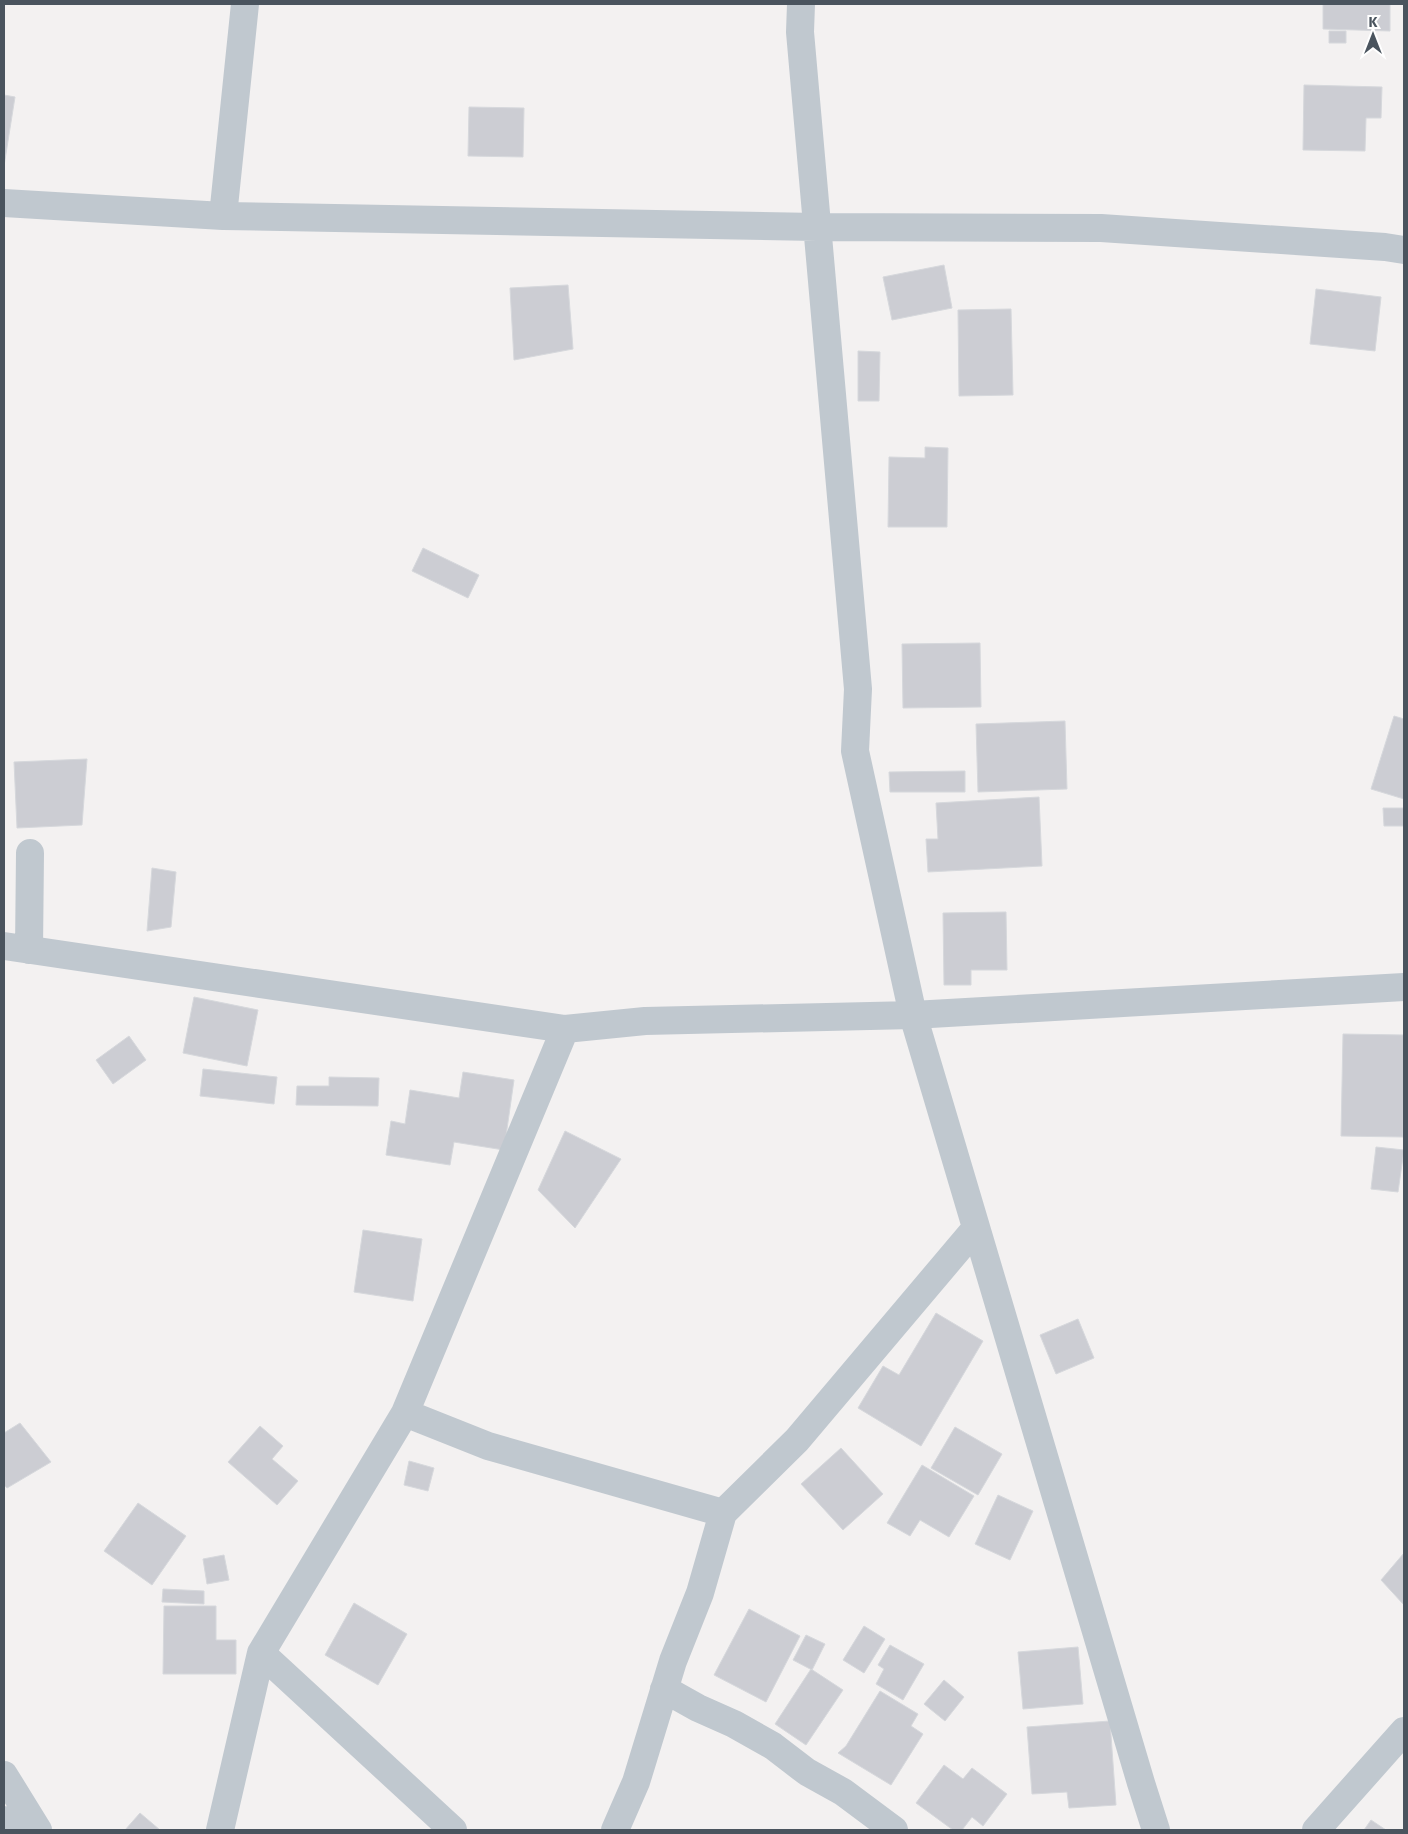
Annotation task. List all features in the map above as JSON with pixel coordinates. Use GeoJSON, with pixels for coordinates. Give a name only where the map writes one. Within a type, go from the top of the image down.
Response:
{"type":"FeatureCollection","features":[{"type":"Feature","properties":{"kind":"street"},"geometry":{"type":"LineString","coordinates":[[223,216],[245,4]]}},
{"type":"Feature","properties":{"kind":"street"},"geometry":{"type":"LineString","coordinates":[[801,4],[800,32],[858,689],[856,751],[913,1015],[1140,1783],[1156,1830]]}},
{"type":"Feature","properties":{"kind":"street"},"geometry":{"type":"LineString","coordinates":[[4,203],[223,216],[817,227],[1101,228],[1385,246],[1404,250]]}},
{"type":"Feature","properties":{"kind":"street"},"geometry":{"type":"LineString","coordinates":[[30,853],[16,948],[564,1029],[645,1022],[913,1015],[1404,987]]}},
{"type":"Feature","properties":{"kind":"street"},"geometry":{"type":"LineString","coordinates":[[220,1830],[261,1654],[405,1413],[564,1029]]}},
{"type":"Feature","properties":{"kind":"street"},"geometry":{"type":"LineString","coordinates":[[616,1830],[636,1782],[673,1661],[700,1593],[723,1513],[797,1440],[976,1228]]}},
{"type":"Feature","properties":{"kind":"street"},"geometry":{"type":"LineString","coordinates":[[405,1413],[488,1446],[723,1513]]}},
{"type":"Feature","properties":{"kind":"street"},"geometry":{"type":"LineString","coordinates":[[261,1654],[453,1830]]}},
{"type":"Feature","properties":{"kind":"street"},"geometry":{"type":"LineString","coordinates":[[664,1689],[773,1746],[807,1772],[843,1792],[894,1830]]}},
{"type":"Feature","properties":{"kind":"street"},"geometry":{"type":"LineString","coordinates":[[1316,1830],[1404,1731]]}},
{"type":"Feature","properties":{"kind":"street"},"geometry":{"type":"LineString","coordinates":[[4,1775],[38,1830]]}},
{"type":"Feature","properties":{"kind":"street"},"geometry":{"type":"LineString","coordinates":[[4,1820],[38,1830]]}},
{"type":"Feature","properties":{"kind":"building"},"geometry":{"type":"Polygon","coordinates":[[[1323,4],[1390,4],[1390,31],[1323,29],[1323,4]]]}},
{"type":"Feature","properties":{"kind":"building"},"geometry":{"type":"Polygon","coordinates":[[[1329,31],[1346,31],[1346,43],[1329,43],[1329,31]]]}},
{"type":"Feature","properties":{"kind":"building"},"geometry":{"type":"Polygon","coordinates":[[[1304,85],[1382,87],[1381,118],[1366,118],[1365,151],[1303,150],[1304,85]]]}},
{"type":"Feature","properties":{"kind":"building"},"geometry":{"type":"Polygon","coordinates":[[[4,95],[15,97],[4,166],[4,95]]]}},
{"type":"Feature","properties":{"kind":"building"},"geometry":{"type":"Polygon","coordinates":[[[469,107],[524,108],[523,157],[468,156],[469,107]]]}},
{"type":"Feature","properties":{"kind":"building"},"geometry":{"type":"Polygon","coordinates":[[[944,265],[952,308],[892,320],[883,277],[944,265]]]}},
{"type":"Feature","properties":{"kind":"building"},"geometry":{"type":"Polygon","coordinates":[[[568,285],[573,349],[514,360],[510,288],[568,285]]]}},
{"type":"Feature","properties":{"kind":"building"},"geometry":{"type":"Polygon","coordinates":[[[1316,289],[1381,297],[1375,351],[1310,344],[1316,289]]]}},
{"type":"Feature","properties":{"kind":"building"},"geometry":{"type":"Polygon","coordinates":[[[1011,309],[1013,395],[959,396],[958,310],[1011,309]]]}},
{"type":"Feature","properties":{"kind":"building"},"geometry":{"type":"Polygon","coordinates":[[[858,351],[880,352],[879,401],[858,401],[858,351]]]}},
{"type":"Feature","properties":{"kind":"building"},"geometry":{"type":"Polygon","coordinates":[[[925,447],[948,448],[947,527],[888,527],[889,457],[925,458],[925,447]]]}},
{"type":"Feature","properties":{"kind":"building"},"geometry":{"type":"Polygon","coordinates":[[[423,548],[479,575],[468,598],[412,571],[423,548]]]}},
{"type":"Feature","properties":{"kind":"building"},"geometry":{"type":"Polygon","coordinates":[[[980,643],[981,707],[903,708],[902,644],[980,643]]]}},
{"type":"Feature","properties":{"kind":"building"},"geometry":{"type":"Polygon","coordinates":[[[1394,716],[1404,719],[1404,799],[1371,789],[1394,716]]]}},
{"type":"Feature","properties":{"kind":"building"},"geometry":{"type":"Polygon","coordinates":[[[1065,721],[1067,789],[978,792],[976,724],[1065,721]]]}},
{"type":"Feature","properties":{"kind":"building"},"geometry":{"type":"Polygon","coordinates":[[[87,759],[82,825],[17,828],[14,762],[87,759]]]}},
{"type":"Feature","properties":{"kind":"building"},"geometry":{"type":"Polygon","coordinates":[[[965,771],[965,792],[890,792],[889,772],[965,771]]]}},
{"type":"Feature","properties":{"kind":"building"},"geometry":{"type":"Polygon","coordinates":[[[1039,797],[1042,866],[928,872],[926,839],[938,839],[936,803],[1039,797]]]}},
{"type":"Feature","properties":{"kind":"building"},"geometry":{"type":"Polygon","coordinates":[[[1383,808],[1404,808],[1404,826],[1384,826],[1383,808]]]}},
{"type":"Feature","properties":{"kind":"building"},"geometry":{"type":"Polygon","coordinates":[[[152,868],[176,872],[171,927],[147,931],[152,868]]]}},
{"type":"Feature","properties":{"kind":"building"},"geometry":{"type":"Polygon","coordinates":[[[1006,912],[1007,970],[971,970],[971,985],[944,985],[943,913],[1006,912]]]}},
{"type":"Feature","properties":{"kind":"building"},"geometry":{"type":"Polygon","coordinates":[[[194,997],[258,1010],[247,1066],[183,1053],[194,997]]]}},
{"type":"Feature","properties":{"kind":"building"},"geometry":{"type":"Polygon","coordinates":[[[1343,1034],[1404,1035],[1403,1137],[1341,1136],[1343,1034]]]}},
{"type":"Feature","properties":{"kind":"building"},"geometry":{"type":"Polygon","coordinates":[[[129,1036],[146,1060],[113,1084],[96,1060],[129,1036]]]}},
{"type":"Feature","properties":{"kind":"building"},"geometry":{"type":"Polygon","coordinates":[[[203,1069],[277,1077],[274,1104],[200,1096],[203,1069]]]}},
{"type":"Feature","properties":{"kind":"building"},"geometry":{"type":"Polygon","coordinates":[[[463,1072],[514,1080],[504,1150],[454,1142],[450,1165],[386,1155],[391,1121],[405,1124],[410,1090],[459,1098],[463,1072]]]}},
{"type":"Feature","properties":{"kind":"building"},"geometry":{"type":"Polygon","coordinates":[[[329,1077],[379,1078],[378,1106],[296,1105],[297,1086],[329,1086],[329,1077]]]}},
{"type":"Feature","properties":{"kind":"building"},"geometry":{"type":"Polygon","coordinates":[[[565,1131],[621,1159],[575,1228],[538,1190],[565,1131]]]}},
{"type":"Feature","properties":{"kind":"building"},"geometry":{"type":"Polygon","coordinates":[[[1376,1147],[1404,1150],[1398,1192],[1371,1189],[1376,1147]]]}},
{"type":"Feature","properties":{"kind":"building"},"geometry":{"type":"Polygon","coordinates":[[[363,1230],[422,1239],[413,1301],[354,1292],[363,1230]]]}},
{"type":"Feature","properties":{"kind":"building"},"geometry":{"type":"Polygon","coordinates":[[[936,1313],[983,1341],[921,1446],[858,1408],[883,1366],[899,1375],[936,1313]]]}},
{"type":"Feature","properties":{"kind":"building"},"geometry":{"type":"Polygon","coordinates":[[[1078,1319],[1094,1358],[1056,1374],[1040,1335],[1078,1319]]]}},
{"type":"Feature","properties":{"kind":"building"},"geometry":{"type":"Polygon","coordinates":[[[20,1423],[51,1462],[7,1488],[4,1485],[4,1433],[20,1423]]]}},
{"type":"Feature","properties":{"kind":"building"},"geometry":{"type":"Polygon","coordinates":[[[260,1426],[283,1446],[272,1459],[298,1481],[277,1505],[228,1462],[260,1426]]]}},
{"type":"Feature","properties":{"kind":"building"},"geometry":{"type":"Polygon","coordinates":[[[955,1427],[1002,1454],[978,1495],[931,1468],[955,1427]]]}},
{"type":"Feature","properties":{"kind":"building"},"geometry":{"type":"Polygon","coordinates":[[[841,1448],[883,1494],[843,1530],[801,1484],[841,1448]]]}},
{"type":"Feature","properties":{"kind":"building"},"geometry":{"type":"Polygon","coordinates":[[[409,1461],[434,1468],[428,1491],[404,1485],[409,1461]]]}},
{"type":"Feature","properties":{"kind":"building"},"geometry":{"type":"Polygon","coordinates":[[[922,1465],[974,1496],[949,1537],[920,1520],[910,1536],[887,1523],[922,1465]]]}},
{"type":"Feature","properties":{"kind":"building"},"geometry":{"type":"Polygon","coordinates":[[[998,1495],[1033,1511],[1010,1560],[975,1544],[998,1495]]]}},
{"type":"Feature","properties":{"kind":"building"},"geometry":{"type":"Polygon","coordinates":[[[138,1503],[186,1536],[152,1585],[104,1551],[138,1503]]]}},
{"type":"Feature","properties":{"kind":"building"},"geometry":{"type":"Polygon","coordinates":[[[1404,1553],[1404,1605],[1381,1580],[1404,1553]]]}},
{"type":"Feature","properties":{"kind":"building"},"geometry":{"type":"Polygon","coordinates":[[[224,1555],[229,1580],[207,1584],[203,1559],[224,1555]]]}},
{"type":"Feature","properties":{"kind":"building"},"geometry":{"type":"Polygon","coordinates":[[[163,1589],[204,1591],[204,1604],[162,1602],[163,1589]]]}},
{"type":"Feature","properties":{"kind":"building"},"geometry":{"type":"Polygon","coordinates":[[[354,1603],[407,1634],[378,1685],[325,1655],[354,1603]]]}},
{"type":"Feature","properties":{"kind":"building"},"geometry":{"type":"Polygon","coordinates":[[[164,1606],[216,1606],[216,1640],[236,1640],[236,1674],[163,1674],[164,1606]]]}},
{"type":"Feature","properties":{"kind":"building"},"geometry":{"type":"Polygon","coordinates":[[[749,1609],[800,1636],[766,1702],[714,1675],[749,1609]]]}},
{"type":"Feature","properties":{"kind":"building"},"geometry":{"type":"Polygon","coordinates":[[[864,1626],[885,1639],[864,1673],[843,1660],[864,1626]]]}},
{"type":"Feature","properties":{"kind":"building"},"geometry":{"type":"Polygon","coordinates":[[[806,1635],[825,1644],[812,1670],[793,1660],[806,1635]]]}},
{"type":"Feature","properties":{"kind":"building"},"geometry":{"type":"Polygon","coordinates":[[[890,1645],[924,1664],[903,1700],[876,1684],[884,1669],[878,1665],[890,1645]]]}},
{"type":"Feature","properties":{"kind":"building"},"geometry":{"type":"Polygon","coordinates":[[[1078,1647],[1083,1704],[1023,1709],[1018,1652],[1078,1647]]]}},
{"type":"Feature","properties":{"kind":"building"},"geometry":{"type":"Polygon","coordinates":[[[811,1669],[843,1690],[806,1745],[775,1724],[811,1669]]]}},
{"type":"Feature","properties":{"kind":"building"},"geometry":{"type":"Polygon","coordinates":[[[944,1680],[964,1697],[945,1721],[924,1704],[944,1680]]]}},
{"type":"Feature","properties":{"kind":"building"},"geometry":{"type":"Polygon","coordinates":[[[880,1691],[918,1714],[911,1726],[923,1734],[891,1785],[838,1753],[846,1746],[880,1691]]]}},
{"type":"Feature","properties":{"kind":"building"},"geometry":{"type":"Polygon","coordinates":[[[1110,1721],[1116,1805],[1069,1808],[1067,1792],[1032,1794],[1027,1727],[1110,1721]]]}},
{"type":"Feature","properties":{"kind":"building"},"geometry":{"type":"Polygon","coordinates":[[[944,1765],[963,1779],[972,1768],[1007,1794],[983,1826],[972,1817],[962,1830],[953,1830],[916,1803],[944,1765]]]}},
{"type":"Feature","properties":{"kind":"building"},"geometry":{"type":"Polygon","coordinates":[[[140,1813],[160,1830],[125,1830],[140,1813]]]}},
{"type":"Feature","properties":{"kind":"building"},"geometry":{"type":"Polygon","coordinates":[[[1371,1820],[1386,1830],[1364,1830],[1371,1820]]]}}]}
